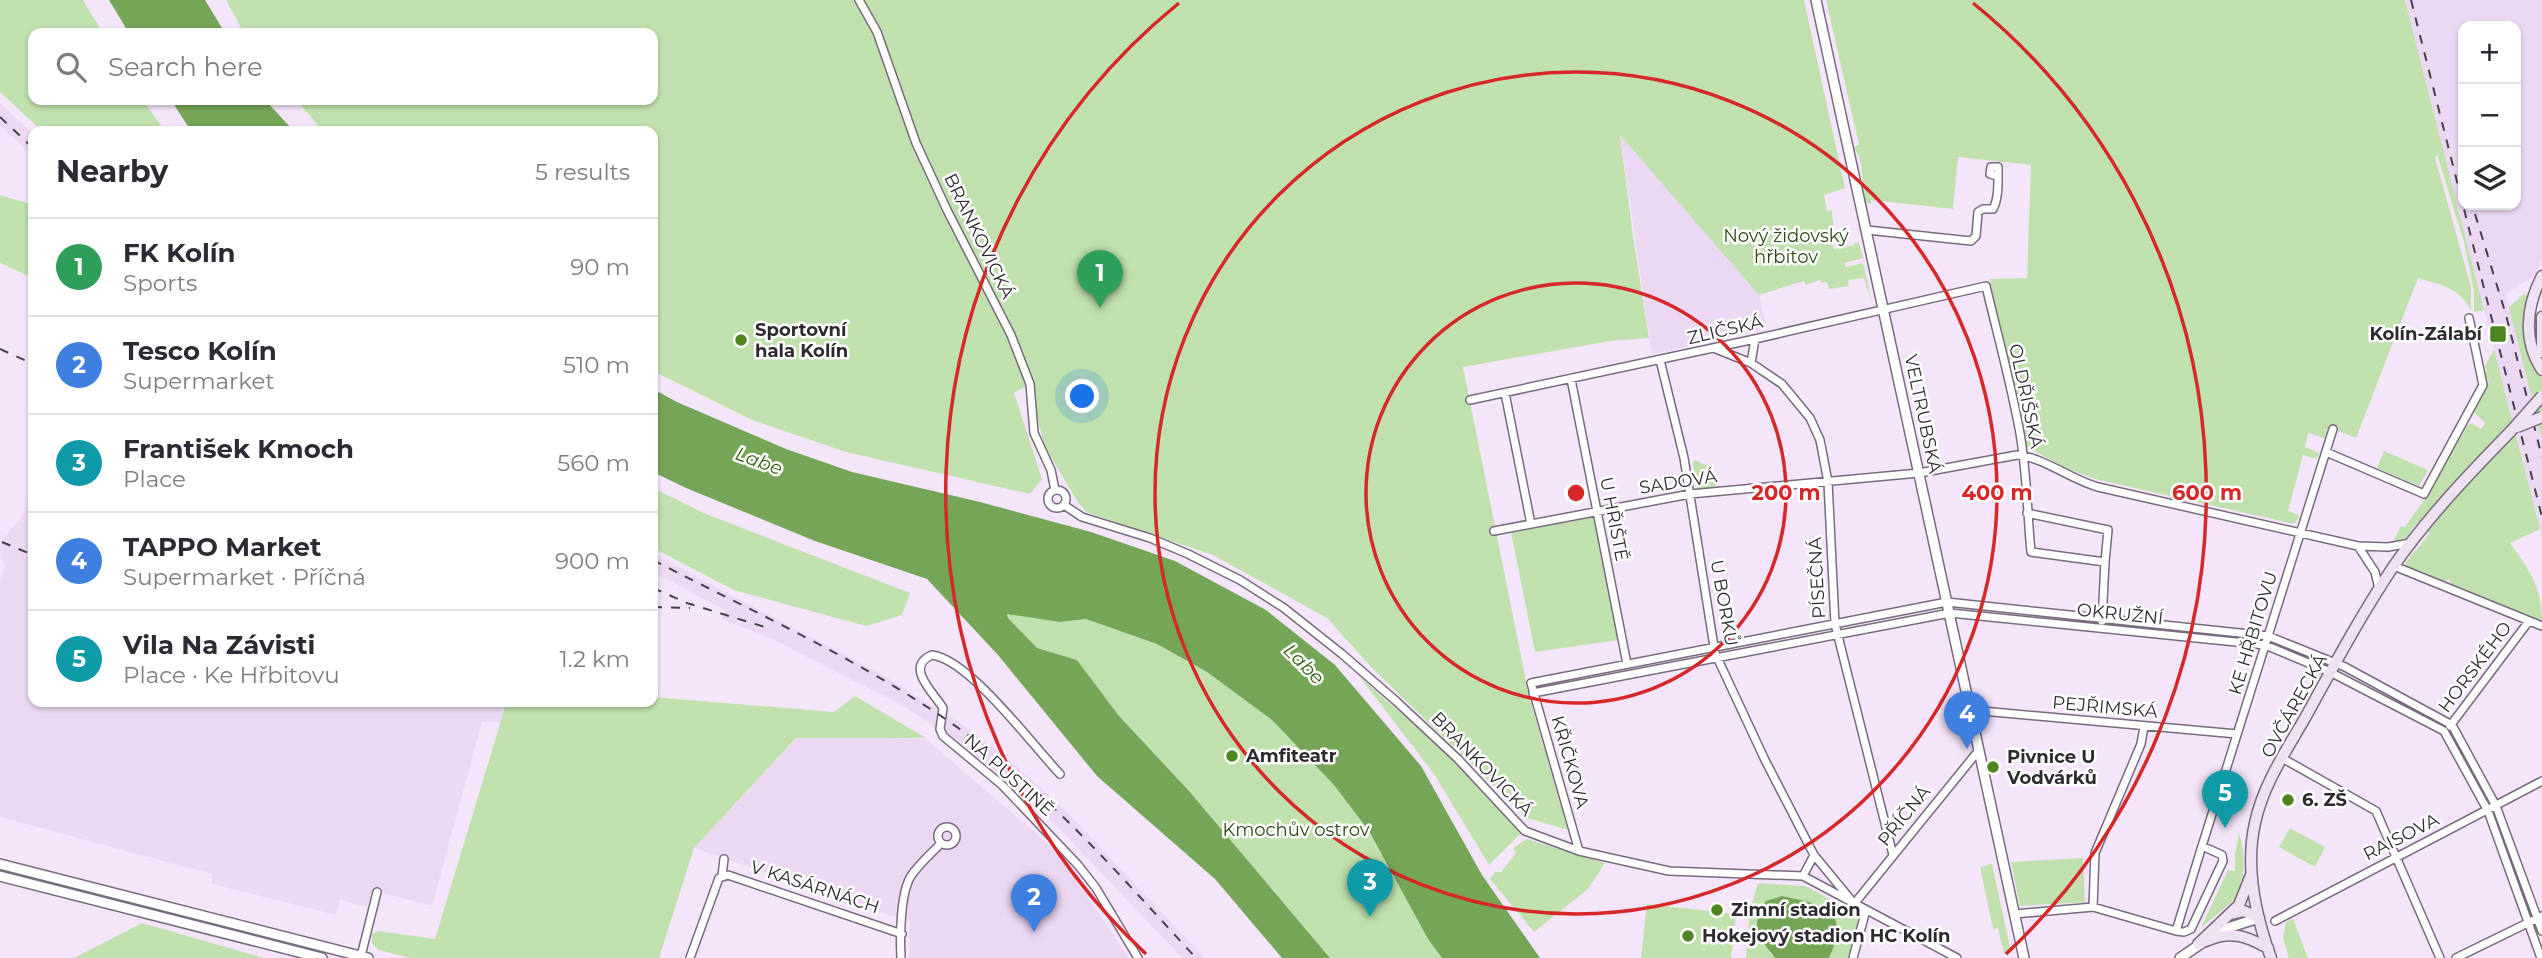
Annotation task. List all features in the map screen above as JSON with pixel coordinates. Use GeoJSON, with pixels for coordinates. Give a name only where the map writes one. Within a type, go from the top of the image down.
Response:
{"type":"FeatureCollection","features":[{"type":"Feature","properties":{"kind":"main road"},"geometry":{"type":"LineString","coordinates":[[2542,276],[2530,305],[2528,325],[2534,356],[2542,370]]}},
{"type":"Feature","properties":{"kind":"main road"},"geometry":{"type":"LineString","coordinates":[[2542,317],[2542,352]]}},
{"type":"Feature","properties":{"kind":"main road","name":"OVČÁRECKÁ"},"geometry":{"type":"LineString","coordinates":[[2269,953],[2259,918],[2252,839],[2258,810],[2267,786],[2394,566],[2422,529],[2542,396]]}},
{"type":"Feature","properties":{"kind":"main road"},"geometry":{"type":"LineString","coordinates":[[2511,431],[2542,417]]}},
{"type":"Feature","properties":{"kind":"main road"},"geometry":{"type":"LineString","coordinates":[[2198,944],[2241,901],[2253,872]]}},
{"type":"Feature","properties":{"kind":"main road"},"geometry":{"type":"LineString","coordinates":[[2228,916],[2236,911],[2244,911],[2259,918]]}},
{"type":"Feature","properties":{"kind":"main road"},"geometry":{"type":"LineString","coordinates":[[2198,944],[2232,934],[2248,937],[2269,953]]}},
{"type":"Feature","properties":{"kind":"street","name":"BRANKOVICKÁ"},"geometry":{"type":"LineString","coordinates":[[859,0],[877,32],[916,143],[1011,335],[1030,384],[1034,432],[1051,470],[1055,490]]}},
{"type":"Feature","properties":{"kind":"street","name":"VELTRUBSKÁ"},"geometry":{"type":"LineString","coordinates":[[1816,0],[2024,958]]}},
{"type":"Feature","properties":{"kind":"street"},"geometry":{"type":"LineString","coordinates":[[1867,230],[1971,241],[1976,236],[1978,212],[1993,209],[1995,206],[1998,176]]}},
{"type":"Feature","properties":{"kind":"street","name":"ZLIČSKÁ"},"geometry":{"type":"LineString","coordinates":[[1470,400],[1755,340],[1986,286]]}},
{"type":"Feature","properties":{"kind":"street","name":"OLDŘIŠSKÁ"},"geometry":{"type":"LineString","coordinates":[[1986,286],[2020,430],[2031,551],[2105,562]]}},
{"type":"Feature","properties":{"kind":"street"},"geometry":{"type":"LineString","coordinates":[[2326,452],[2424,494],[2483,385],[2469,318]]}},
{"type":"Feature","properties":{"kind":"street"},"geometry":{"type":"LineString","coordinates":[[1751,363],[1755,340]]}},
{"type":"Feature","properties":{"kind":"street","name":"PÍSEČNÁ"},"geometry":{"type":"LineString","coordinates":[[1713,348],[1751,363],[1788,389],[1810,418],[1823,449],[1828,482],[1835,624],[1893,855]]}},
{"type":"Feature","properties":{"kind":"street","name":"U BORKŮ"},"geometry":{"type":"LineString","coordinates":[[1660,360],[1684,458],[1714,648],[1771,772],[1814,855],[1854,904]]}},
{"type":"Feature","properties":{"kind":"street","name":"U HŘIŠTĚ"},"geometry":{"type":"LineString","coordinates":[[1571,379],[1627,664]]}},
{"type":"Feature","properties":{"kind":"street"},"geometry":{"type":"LineString","coordinates":[[1505,393],[1531,524]]}},
{"type":"Feature","properties":{"kind":"street","name":"KE HŘBITOVU"},"geometry":{"type":"LineString","coordinates":[[2176,931],[2333,429]]}},
{"type":"Feature","properties":{"kind":"street","name":"SADOVÁ"},"geometry":{"type":"LineString","coordinates":[[1494,531],[1690,494],[1919,473],[2000,457],[2023,456],[2098,488],[2358,546],[2388,547],[2411,543]]}},
{"type":"Feature","properties":{"kind":"street","name":"BRANKOVICKÁ"},"geometry":{"type":"LineString","coordinates":[[1055,490],[1065,495],[1064,505]]}},
{"type":"Feature","properties":{"kind":"street","name":"BRANKOVICKÁ"},"geometry":{"type":"LineString","coordinates":[[1055,490],[1048,496],[1049,505],[1057,508],[1064,505]]}},
{"type":"Feature","properties":{"kind":"street","name":"BRANKOVICKÁ"},"geometry":{"type":"LineString","coordinates":[[1064,505],[1082,517],[1150,538],[1188,554],[1240,580],[1284,608],[1342,654],[1458,759],[1525,831],[1579,851],[1669,871],[1803,876],[1957,958]]}},
{"type":"Feature","properties":{"kind":"street"},"geometry":{"type":"LineString","coordinates":[[2027,513],[2108,530],[2101,628]]}},
{"type":"Feature","properties":{"kind":"street"},"geometry":{"type":"LineString","coordinates":[[2358,546],[2375,572],[2379,590]]}},
{"type":"Feature","properties":{"kind":"street"},"geometry":{"type":"LineString","coordinates":[[2394,566],[2542,626]]}},
{"type":"Feature","properties":{"kind":"street","name":"OKRUŽNÍ"},"geometry":{"type":"LineString","coordinates":[[1531,682],[1947,602],[2268,636],[2452,724]]}},
{"type":"Feature","properties":{"kind":"street","name":"OKRUŽNÍ"},"geometry":{"type":"LineString","coordinates":[[1533,693],[1950,613],[2265,645],[2333,668],[2444,732]]}},
{"type":"Feature","properties":{"kind":"street","name":"HORSKÉHO"},"geometry":{"type":"LineString","coordinates":[[2444,732],[2529,621]]}},
{"type":"Feature","properties":{"kind":"street","name":"NA PUSTINĚ"},"geometry":{"type":"LineString","coordinates":[[1060,774],[973,679],[940,656],[932,655],[923,660],[920,667],[921,677],[943,708],[941,733],[1002,785],[1079,865],[1138,958]]}},
{"type":"Feature","properties":{"kind":"street","name":"KŘIČKOVA"},"geometry":{"type":"LineString","coordinates":[[1531,682],[1579,851]]}},
{"type":"Feature","properties":{"kind":"street","name":"PEJŘIMSKÁ"},"geometry":{"type":"LineString","coordinates":[[1971,710],[2238,734]]}},
{"type":"Feature","properties":{"kind":"street"},"geometry":{"type":"LineString","coordinates":[[2452,724],[2496,806],[2542,930]]}},
{"type":"Feature","properties":{"kind":"street"},"geometry":{"type":"LineString","coordinates":[[2093,906],[2095,853],[2141,744],[2144,726]]}},
{"type":"Feature","properties":{"kind":"street"},"geometry":{"type":"LineString","coordinates":[[2444,732],[2488,811],[2541,958]]}},
{"type":"Feature","properties":{"kind":"street","name":"PŘÍČNÁ"},"geometry":{"type":"LineString","coordinates":[[1854,904],[1979,750]]}},
{"type":"Feature","properties":{"kind":"street"},"geometry":{"type":"LineString","coordinates":[[2282,758],[2374,808],[2440,958]]}},
{"type":"Feature","properties":{"kind":"street","name":"RAISOVA"},"geometry":{"type":"LineString","coordinates":[[2275,921],[2542,781]]}},
{"type":"Feature","properties":{"kind":"street","name":"V KASÁRNÁCH"},"geometry":{"type":"LineString","coordinates":[[901,958],[907,883],[912,874],[942,843]]}},
{"type":"Feature","properties":{"kind":"street"},"geometry":{"type":"LineString","coordinates":[[2015,914],[2093,906],[2184,932],[2191,929],[2223,860],[2222,855],[2202,846]]}},
{"type":"Feature","properties":{"kind":"street"},"geometry":{"type":"LineString","coordinates":[[1803,876],[1814,855]]}},
{"type":"Feature","properties":{"kind":"street"},"geometry":{"type":"LineString","coordinates":[[722,876],[724,859]]}},
{"type":"Feature","properties":{"kind":"street"},"geometry":{"type":"LineString","coordinates":[[0,864],[364,957],[377,892]]}},
{"type":"Feature","properties":{"kind":"street","name":"V KASÁRNÁCH"},"geometry":{"type":"LineString","coordinates":[[690,958],[719,878],[727,875],[888,927],[902,934]]}},
{"type":"Feature","properties":{"kind":"street"},"geometry":{"type":"LineString","coordinates":[[0,876],[322,958]]}},
{"type":"Feature","properties":{"kind":"street"},"geometry":{"type":"LineString","coordinates":[[1853,958],[1866,910]]}},
{"type":"Feature","properties":{"kind":"street"},"geometry":{"type":"LineString","coordinates":[[2456,958],[2539,917]]}},
{"type":"Feature","properties":{"kind":"street"},"geometry":{"type":"LineString","coordinates":[[2180,958],[2198,944],[2229,927],[2259,918]]}},
{"type":"Feature","properties":{"kind":"shaded area"},"geometry":{"type":"Polygon","coordinates":[[[2405,0],[2542,0],[2542,261],[2534,276],[2506,294],[2542,439],[2542,537],[2459,210],[2521,210],[2521,21],[2458,21],[2458,208],[2405,0]]]}},
{"type":"Feature","properties":{"kind":"shaded area"},"geometry":{"type":"Polygon","coordinates":[[[0,103],[28,129],[28,151],[0,125],[0,103]]]}},
{"type":"Feature","properties":{"kind":"shaded area"},"geometry":{"type":"Polygon","coordinates":[[[1620,133],[1759,295],[1767,329],[1652,354],[1620,133]]]}},
{"type":"Feature","properties":{"kind":"shaded area"},"geometry":{"type":"Polygon","coordinates":[[[28,498],[28,707],[503,707],[503,722],[482,722],[432,906],[372,890],[367,907],[340,900],[336,915],[212,884],[212,874],[0,817],[0,585],[5,566],[0,556],[0,543],[25,512],[28,498]]]}},
{"type":"Feature","properties":{"kind":"shaded area"},"geometry":{"type":"Polygon","coordinates":[[[658,557],[881,674],[969,729],[1015,765],[1065,810],[1205,958],[1182,958],[1053,822],[1004,777],[960,743],[905,707],[772,639],[722,619],[725,610],[658,575],[658,557]]]}},
{"type":"Feature","properties":{"kind":"shaded area"},"geometry":{"type":"Polygon","coordinates":[[[799,736],[926,739],[1046,842],[1066,866],[1129,958],[909,958],[910,922],[694,848],[799,736]]]}},
{"type":"Feature","properties":{"kind":"green space"},"geometry":{"type":"Polygon","coordinates":[[[0,0],[83,0],[100,28],[28,28],[28,105],[147,105],[161,126],[37,126],[0,92],[0,0]]]}},
{"type":"Feature","properties":{"kind":"green space","name":"Nový židovský hřbitov"},"geometry":{"type":"Polygon","coordinates":[[[226,0],[1804,0],[1845,188],[1824,195],[1827,211],[1832,210],[1834,231],[1829,233],[1834,249],[1859,242],[1863,258],[1844,263],[1846,267],[1863,263],[1872,303],[1864,278],[1848,280],[1849,286],[1829,289],[1827,282],[1821,283],[1820,280],[1806,285],[1804,281],[1759,295],[1620,135],[1649,338],[1610,341],[1463,367],[1529,696],[1568,830],[1527,818],[1373,669],[1327,618],[1213,555],[1086,512],[1044,445],[1029,385],[1014,393],[1042,479],[1030,494],[846,452],[752,420],[658,373],[658,126],[319,126],[300,105],[658,105],[658,28],[241,28],[226,0]]]}},
{"type":"Feature","properties":{"kind":"green space"},"geometry":{"type":"Polygon","coordinates":[[[1826,0],[2405,0],[2484,310],[2474,312],[2474,291],[2464,242],[2437,154],[2435,158],[2471,287],[2471,311],[2456,292],[2418,278],[2356,438],[2331,428],[2324,429],[2329,432],[2326,439],[2308,433],[2305,447],[2319,453],[2317,459],[2303,455],[2288,511],[2299,515],[2296,523],[2095,479],[2066,468],[2023,442],[2031,441],[2030,434],[2025,434],[2024,427],[2021,428],[1990,279],[2027,278],[2031,165],[1958,157],[1953,209],[1871,200],[1871,203],[1864,204],[1860,159],[1853,147],[1859,145],[1826,0]]]}},
{"type":"Feature","properties":{"kind":"green space"},"geometry":{"type":"Polygon","coordinates":[[[0,195],[28,203],[28,276],[0,263],[0,195]]]}},
{"type":"Feature","properties":{"kind":"green space"},"geometry":{"type":"Polygon","coordinates":[[[2524,294],[2527,296],[2524,317],[2529,353],[2542,379],[2542,439],[2509,307],[2524,294]]]}},
{"type":"Feature","properties":{"kind":"green space"},"geometry":{"type":"Polygon","coordinates":[[[2494,349],[2540,529],[2510,543],[2537,588],[2542,620],[2539,621],[2457,590],[2449,579],[2443,583],[2405,568],[2406,562],[2430,533],[2417,523],[2405,539],[2393,542],[2401,526],[2405,527],[2427,496],[2467,426],[2472,423],[2481,429],[2485,423],[2474,412],[2489,382],[2485,376],[2485,367],[2494,349]]]}},
{"type":"Feature","properties":{"kind":"green space"},"geometry":{"type":"Polygon","coordinates":[[[2384,451],[2428,470],[2419,486],[2377,468],[2384,451]]]}},
{"type":"Feature","properties":{"kind":"green space"},"geometry":{"type":"Polygon","coordinates":[[[1695,460],[1711,468],[1716,487],[1698,490],[1693,463],[1695,460]]]}},
{"type":"Feature","properties":{"kind":"green space"},"geometry":{"type":"Polygon","coordinates":[[[658,490],[706,514],[910,593],[902,615],[866,626],[734,590],[658,551],[658,490]]]}},
{"type":"Feature","properties":{"kind":"green space"},"geometry":{"type":"Polygon","coordinates":[[[1595,518],[1619,640],[1535,652],[1511,532],[1595,518]]]}},
{"type":"Feature","properties":{"kind":"green space","name":"Kmochův ostrov"},"geometry":{"type":"Polygon","coordinates":[[[1009,613],[1060,622],[1086,619],[1157,644],[1207,672],[1272,720],[1334,785],[1369,831],[1428,939],[1442,958],[1330,958],[1189,791],[1119,716],[1077,660],[1037,648],[1008,618],[1009,613]]]}},
{"type":"Feature","properties":{"kind":"green space"},"geometry":{"type":"Polygon","coordinates":[[[1359,676],[1452,758],[1521,833],[1489,865],[1434,774],[1359,676]]]}},
{"type":"Feature","properties":{"kind":"green space"},"geometry":{"type":"Polygon","coordinates":[[[855,696],[926,738],[796,738],[694,848],[659,958],[410,958],[379,950],[372,944],[372,934],[379,931],[435,939],[505,707],[658,707],[658,697],[834,712],[855,696]]]}},
{"type":"Feature","properties":{"kind":"green space"},"geometry":{"type":"Polygon","coordinates":[[[2290,828],[2325,847],[2315,867],[2279,847],[2290,828]]]}},
{"type":"Feature","properties":{"kind":"green space"},"geometry":{"type":"Polygon","coordinates":[[[2239,833],[2243,866],[2239,900],[2234,900],[2201,928],[2228,870],[2235,871],[2239,833]]]}},
{"type":"Feature","properties":{"kind":"green space"},"geometry":{"type":"Polygon","coordinates":[[[1527,839],[1605,863],[1588,889],[1534,932],[1490,879],[1495,872],[1501,872],[1516,853],[1513,848],[1527,839]]]}},
{"type":"Feature","properties":{"kind":"green space"},"geometry":{"type":"Polygon","coordinates":[[[2083,858],[2085,902],[2020,906],[2011,862],[2083,858]]]}},
{"type":"Feature","properties":{"kind":"green space"},"geometry":{"type":"Polygon","coordinates":[[[1992,864],[2011,952],[2004,954],[1998,928],[1993,929],[1980,867],[1992,864]]]}},
{"type":"Feature","properties":{"kind":"green space"},"geometry":{"type":"Polygon","coordinates":[[[1758,883],[1805,886],[1860,915],[1848,958],[1829,958],[1837,923],[1816,904],[1782,896],[1770,953],[1775,958],[1746,958],[1750,910],[1758,883]]]}},
{"type":"Feature","properties":{"kind":"green space","name":"Hokejový stadion HC Kolín"},"geometry":{"type":"Polygon","coordinates":[[[1647,904],[1736,914],[1731,958],[1641,958],[1647,904]]]}},
{"type":"Feature","properties":{"kind":"green space"},"geometry":{"type":"Polygon","coordinates":[[[2293,919],[2308,958],[2289,958],[2283,938],[2286,922],[2293,919]]]}},
{"type":"Feature","properties":{"kind":"green space"},"geometry":{"type":"Polygon","coordinates":[[[142,923],[264,958],[74,958],[142,923]]]}},
{"type":"Feature","properties":{"kind":"water"},"geometry":{"type":"Polygon","coordinates":[[[109,0],[205,0],[222,28],[126,28],[109,0]]]}},
{"type":"Feature","properties":{"kind":"water"},"geometry":{"type":"Polygon","coordinates":[[[174,105],[270,105],[289,126],[188,126],[174,105]]]}},
{"type":"Feature","properties":{"kind":"water","name":"Labe"},"geometry":{"type":"Polygon","coordinates":[[[658,392],[786,449],[852,472],[1091,532],[1175,561],[1266,610],[1335,665],[1421,766],[1482,875],[1540,958],[1442,958],[1428,939],[1369,831],[1334,785],[1272,720],[1207,672],[1157,644],[1086,619],[1060,622],[1007,614],[1037,648],[1077,660],[1119,716],[1189,791],[1330,958],[1282,958],[1215,879],[1097,776],[998,655],[927,579],[815,541],[658,474],[658,392]]]}},
{"type":"Feature","properties":{"kind":"water"},"geometry":{"type":"Polygon","coordinates":[[[1782,896],[1821,906],[1835,919],[1835,941],[1829,958],[1775,958],[1756,933],[1758,915],[1766,901],[1782,896]]]}},
{"type":"Feature","properties":{"kind":"railway"},"geometry":{"type":"LineString","coordinates":[[2411,0],[2542,517]]}},
{"type":"Feature","properties":{"kind":"railway"},"geometry":{"type":"LineString","coordinates":[[0,117],[28,143]]}},
{"type":"Feature","properties":{"kind":"railway"},"geometry":{"type":"LineString","coordinates":[[2475,214],[2506,315],[2542,457]]}},
{"type":"Feature","properties":{"kind":"railway"},"geometry":{"type":"LineString","coordinates":[[0,349],[28,362]]}},
{"type":"Feature","properties":{"kind":"railway"},"geometry":{"type":"LineString","coordinates":[[2,542],[28,553]]}},
{"type":"Feature","properties":{"kind":"railway"},"geometry":{"type":"LineString","coordinates":[[658,563],[851,661],[964,732],[1057,811],[1196,958]]}},
{"type":"Feature","properties":{"kind":"railway"},"geometry":{"type":"LineString","coordinates":[[658,590],[687,603],[768,628]]}},
{"type":"Feature","properties":{"kind":"railway"},"geometry":{"type":"LineString","coordinates":[[658,607],[690,608]]}},
{"type":"Feature","properties":{"kind":"place","name":"FK Kolín"},"geometry":{"type":"Point","coordinates":[1100,308]}},
{"type":"Feature","properties":{"kind":"place","name":"Kolín-Zálabí"},"geometry":{"type":"Point","coordinates":[2498,334]}},
{"type":"Feature","properties":{"kind":"place","name":"Sportovní hala Kolín"},"geometry":{"type":"Point","coordinates":[741,340]}},
{"type":"Feature","properties":{"kind":"place","name":"TAPPO Market"},"geometry":{"type":"Point","coordinates":[1967,749]}},
{"type":"Feature","properties":{"kind":"place","name":"Amfiteatr"},"geometry":{"type":"Point","coordinates":[1232,756]}},
{"type":"Feature","properties":{"kind":"place","name":"Pivnice U Vodvárků"},"geometry":{"type":"Point","coordinates":[1993,767]}},
{"type":"Feature","properties":{"kind":"place","name":"6. ZŠ"},"geometry":{"type":"Point","coordinates":[2288,800]}},
{"type":"Feature","properties":{"kind":"place","name":"Vila Na Závisti"},"geometry":{"type":"Point","coordinates":[2225,828]}},
{"type":"Feature","properties":{"kind":"place","name":"Zimní stadion"},"geometry":{"type":"Point","coordinates":[1717,910]}},
{"type":"Feature","properties":{"kind":"place","name":"František Kmoch"},"geometry":{"type":"Point","coordinates":[1370,917]}},
{"type":"Feature","properties":{"kind":"place","name":"Tesco Kolín"},"geometry":{"type":"Point","coordinates":[1034,932]}},
{"type":"Feature","properties":{"kind":"place","name":"Hokejový stadion HC Kolín"},"geometry":{"type":"Point","coordinates":[1688,936]}}]}
